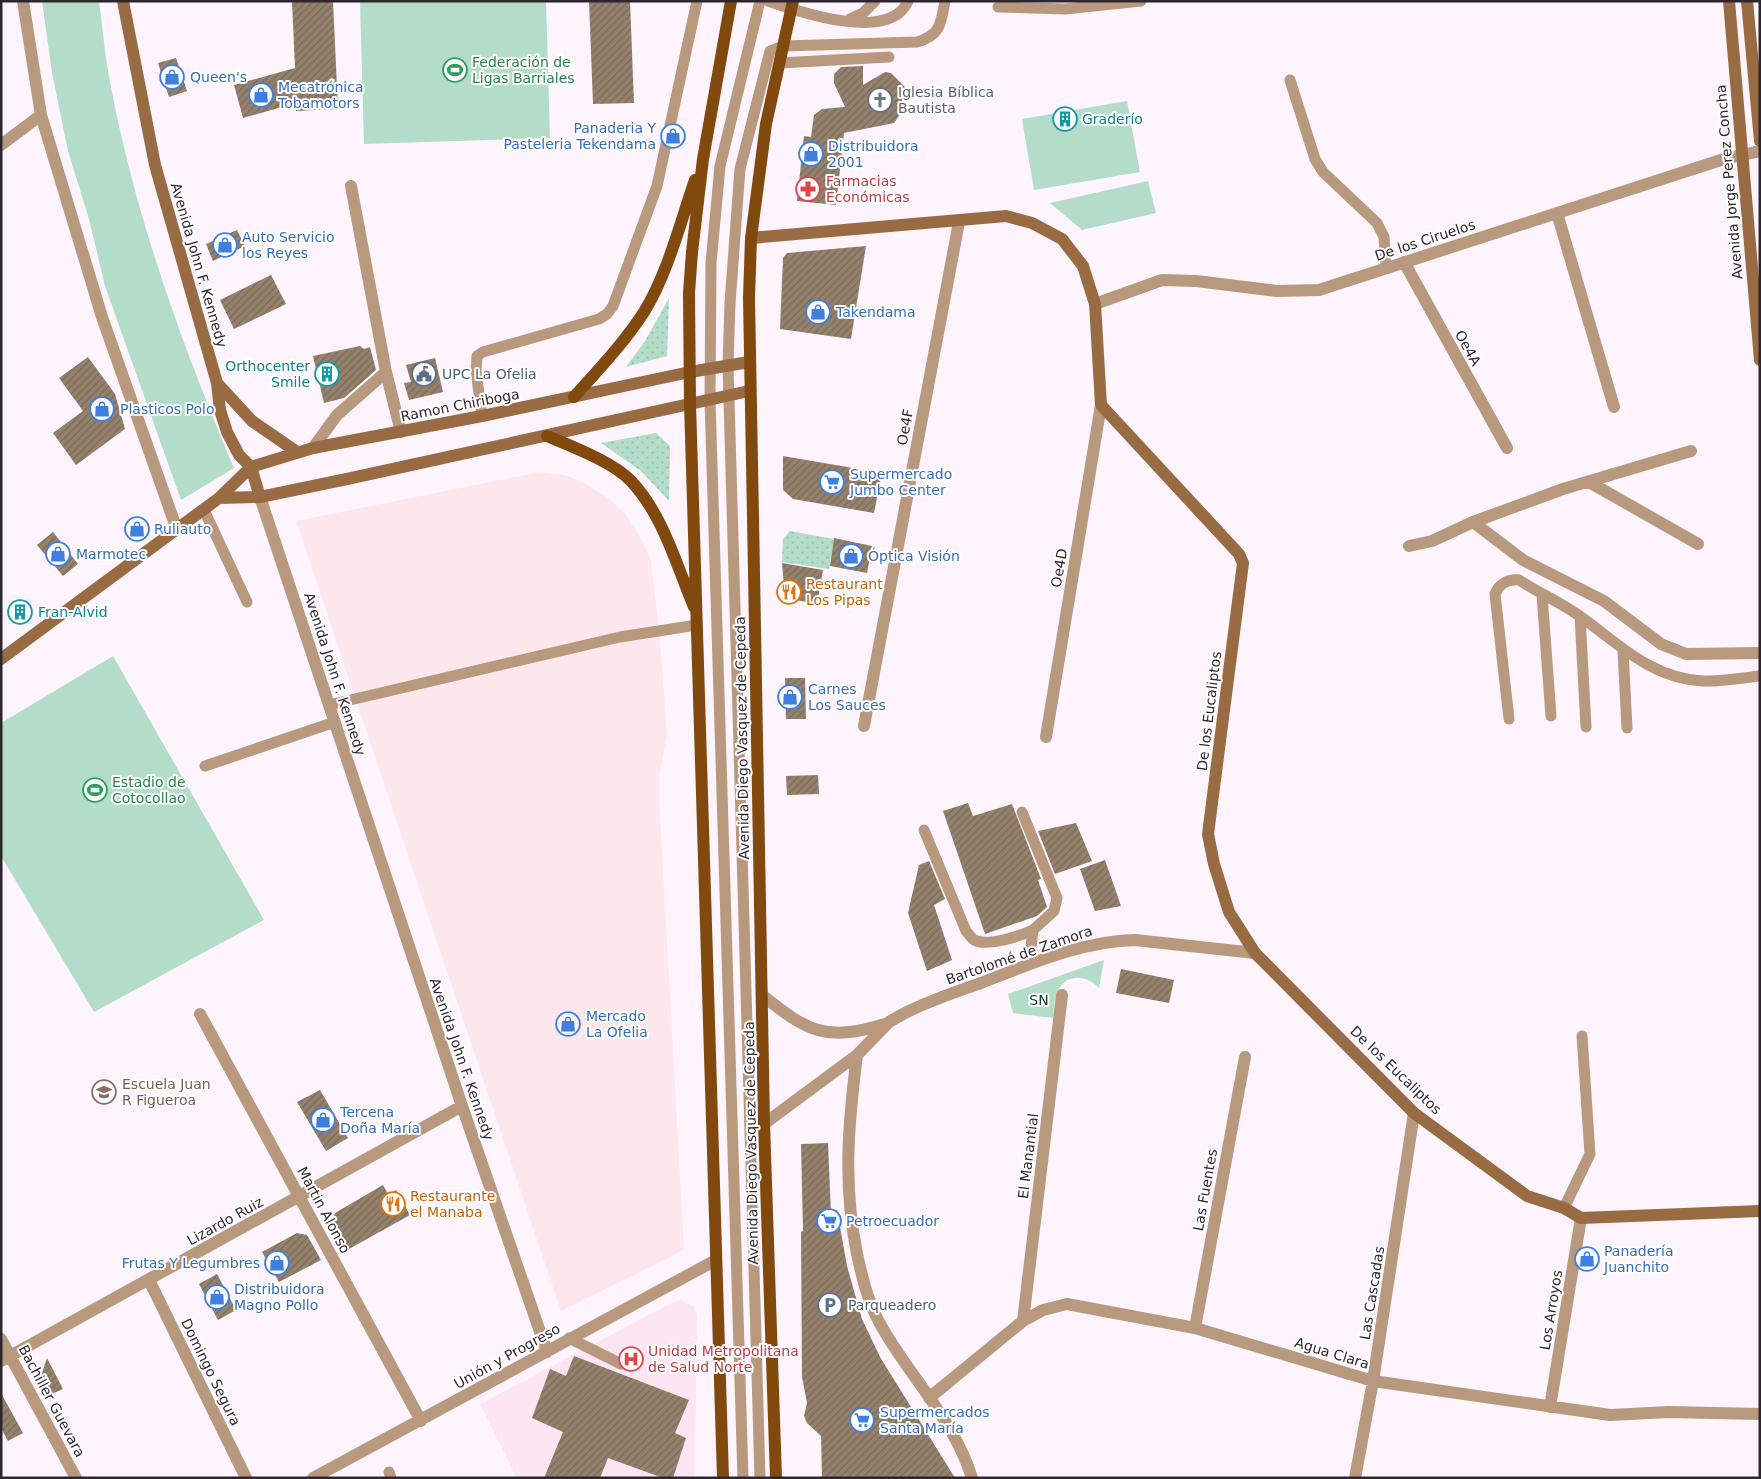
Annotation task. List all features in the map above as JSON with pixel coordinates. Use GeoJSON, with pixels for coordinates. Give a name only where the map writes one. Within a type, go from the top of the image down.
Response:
{"type":"FeatureCollection","features":[{"type":"Feature","properties":{"kind":"main road"},"geometry":{"type":"LineString","coordinates":[[723,1478],[690,404],[689,293],[703,159],[732,1]]}},
{"type":"Feature","properties":{"kind":"main road","name":"Avenida Diego Vasquez de Cepeda"},"geometry":{"type":"LineString","coordinates":[[776,1478],[764,1124],[749,362],[751,238],[766,124],[792,6]]}},
{"type":"Feature","properties":{"kind":"main road"},"geometry":{"type":"LineString","coordinates":[[574,397],[625,339],[645,310],[664,267],[703,159]]}},
{"type":"Feature","properties":{"kind":"main road"},"geometry":{"type":"LineString","coordinates":[[547,436],[588,453],[630,480],[656,513],[697,620]]}},
{"type":"Feature","properties":{"kind":"street"},"geometry":{"type":"LineString","coordinates":[[23,1],[41,115],[102,317],[177,530]]}},
{"type":"Feature","properties":{"kind":"street","name":"Avenida John F. Kennedy"},"geometry":{"type":"LineString","coordinates":[[122,1],[155,165],[217,383],[220,410],[227,432],[239,455],[251,467],[462,1106],[547,1352]]}},
{"type":"Feature","properties":{"kind":"street","name":"Avenida Jorge Perez Concha"},"geometry":{"type":"LineString","coordinates":[[1728,1],[1760,360]]}},
{"type":"Feature","properties":{"kind":"street"},"geometry":{"type":"LineString","coordinates":[[1747,1],[1760,141]]}},
{"type":"Feature","properties":{"kind":"street"},"geometry":{"type":"LineString","coordinates":[[1731,30],[1750,27],[1760,13]]}},
{"type":"Feature","properties":{"kind":"street"},"geometry":{"type":"LineString","coordinates":[[1,145],[41,115]]}},
{"type":"Feature","properties":{"kind":"street","name":"De los Ciruelos"},"geometry":{"type":"LineString","coordinates":[[1095,304],[1162,280],[1196,281],[1277,291],[1319,290],[1743,153],[1760,151]]}},
{"type":"Feature","properties":{"kind":"street"},"geometry":{"type":"LineString","coordinates":[[351,186],[386,372],[401,432]]}},
{"type":"Feature","properties":{"kind":"street"},"geometry":{"type":"LineString","coordinates":[[1557,213],[1614,407]]}},
{"type":"Feature","properties":{"kind":"street"},"geometry":{"type":"LineString","coordinates":[[751,238],[959,222],[1006,216],[1032,223],[1062,239],[1082,266],[1095,304],[1101,405]]}},
{"type":"Feature","properties":{"kind":"street","name":"Oe4F"},"geometry":{"type":"LineString","coordinates":[[864,726],[959,222]]}},
{"type":"Feature","properties":{"kind":"street","name":"Oe4A"},"geometry":{"type":"LineString","coordinates":[[1404,262],[1507,448]]}},
{"type":"Feature","properties":{"kind":"street","name":"Ramon Chiriboga"},"geometry":{"type":"LineString","coordinates":[[1,659],[204,510],[251,467],[313,448],[482,416],[690,372],[749,362]]}},
{"type":"Feature","properties":{"kind":"street"},"geometry":{"type":"LineString","coordinates":[[313,448],[337,415],[386,372]]}},
{"type":"Feature","properties":{"kind":"street"},"geometry":{"type":"LineString","coordinates":[[217,383],[252,421],[297,452]]}},
{"type":"Feature","properties":{"kind":"street"},"geometry":{"type":"LineString","coordinates":[[219,498],[260,496],[547,436],[749,391]]}},
{"type":"Feature","properties":{"kind":"street","name":"Oe4D"},"geometry":{"type":"LineString","coordinates":[[1046,737],[1101,405]]}},
{"type":"Feature","properties":{"kind":"street","name":"De los Eucaliptos"},"geometry":{"type":"LineString","coordinates":[[1101,405],[1238,554],[1243,563],[1208,834],[1214,864],[1229,912],[1255,953],[1414,1113],[1527,1196],[1564,1208],[1581,1218]]}},
{"type":"Feature","properties":{"kind":"street"},"geometry":{"type":"LineString","coordinates":[[1408,546],[1432,541],[1473,522],[1589,482],[1691,451]]}},
{"type":"Feature","properties":{"kind":"street"},"geometry":{"type":"LineString","coordinates":[[1589,482],[1698,544]]}},
{"type":"Feature","properties":{"kind":"street"},"geometry":{"type":"LineString","coordinates":[[1473,522],[1523,560],[1604,601],[1661,644],[1686,654],[1760,654]]}},
{"type":"Feature","properties":{"kind":"street","name":"Bartolomé de Zamora"},"geometry":{"type":"LineString","coordinates":[[762,995],[793,1019],[813,1029],[830,1033],[853,1033],[889,1022],[915,1007],[1029,964],[1103,942],[1135,940],[1255,953]]}},
{"type":"Feature","properties":{"kind":"street","name":"El Manantial"},"geometry":{"type":"LineString","coordinates":[[1024,1321],[1062,995]]}},
{"type":"Feature","properties":{"kind":"street","name":"Martin Alonso"},"geometry":{"type":"LineString","coordinates":[[200,1014],[420,1421]]}},
{"type":"Feature","properties":{"kind":"street","name":"Bartolomé de Zamora"},"geometry":{"type":"LineString","coordinates":[[764,1124],[857,1055],[889,1022]]}},
{"type":"Feature","properties":{"kind":"street"},"geometry":{"type":"LineString","coordinates":[[857,1055],[852,1090],[847,1176],[852,1228],[862,1282],[883,1329],[958,1441],[972,1478]]}},
{"type":"Feature","properties":{"kind":"street","name":"Las Fuentes"},"geometry":{"type":"LineString","coordinates":[[1195,1328],[1245,1057]]}},
{"type":"Feature","properties":{"kind":"street","name":"Lizardo Ruiz"},"geometry":{"type":"LineString","coordinates":[[6,1358],[462,1106]]}},
{"type":"Feature","properties":{"kind":"street","name":"Las Cascadas"},"geometry":{"type":"LineString","coordinates":[[1355,1478],[1373,1381],[1414,1113]]}},
{"type":"Feature","properties":{"kind":"street"},"geometry":{"type":"LineString","coordinates":[[1581,1218],[1760,1211]]}},
{"type":"Feature","properties":{"kind":"street","name":"Los Arroyos"},"geometry":{"type":"LineString","coordinates":[[1550,1407],[1581,1218]]}},
{"type":"Feature","properties":{"kind":"street","name":"Unión y Progreso"},"geometry":{"type":"LineString","coordinates":[[313,1478],[716,1260]]}},
{"type":"Feature","properties":{"kind":"street","name":"Domingo Segura"},"geometry":{"type":"LineString","coordinates":[[149,1280],[246,1478]]}},
{"type":"Feature","properties":{"kind":"street","name":"Agua Clara"},"geometry":{"type":"LineString","coordinates":[[929,1398],[1024,1321],[1043,1310],[1068,1304],[1195,1328],[1373,1381],[1610,1415],[1669,1412],[1760,1414]]}},
{"type":"Feature","properties":{"kind":"street","name":"Bachiller Guevara"},"geometry":{"type":"LineString","coordinates":[[1,1339],[6,1358],[76,1478]]}},
{"type":"Feature","properties":{"kind":"lane"},"geometry":{"type":"LineString","coordinates":[[482,416],[476,371],[477,356],[483,352],[600,319],[613,306],[657,186],[698,1]]}},
{"type":"Feature","properties":{"kind":"lane"},"geometry":{"type":"LineString","coordinates":[[743,1478],[710,400],[711,263],[720,166],[760,1]]}},
{"type":"Feature","properties":{"kind":"lane"},"geometry":{"type":"LineString","coordinates":[[768,1],[792,6],[841,22],[890,18],[904,10],[908,1]]}},
{"type":"Feature","properties":{"kind":"lane"},"geometry":{"type":"LineString","coordinates":[[841,22],[863,13],[875,1]]}},
{"type":"Feature","properties":{"kind":"lane"},"geometry":{"type":"LineString","coordinates":[[760,1478],[728,365],[730,303],[740,169],[770,52],[784,46],[923,41],[934,36],[941,24],[945,1]]}},
{"type":"Feature","properties":{"kind":"lane"},"geometry":{"type":"LineString","coordinates":[[998,7],[1065,9],[1141,1]]}},
{"type":"Feature","properties":{"kind":"lane"},"geometry":{"type":"LineString","coordinates":[[780,63],[888,57]]}},
{"type":"Feature","properties":{"kind":"lane"},"geometry":{"type":"LineString","coordinates":[[1290,80],[1315,159],[1323,172],[1377,223],[1384,237],[1386,268]]}},
{"type":"Feature","properties":{"kind":"lane"},"geometry":{"type":"LineString","coordinates":[[204,510],[247,602]]}},
{"type":"Feature","properties":{"kind":"lane"},"geometry":{"type":"LineString","coordinates":[[1509,719],[1495,594],[1498,587],[1513,580],[1519,580],[1580,616],[1623,651],[1651,668],[1701,681],[1719,682],[1760,676]]}},
{"type":"Feature","properties":{"kind":"lane"},"geometry":{"type":"LineString","coordinates":[[1542,595],[1551,716]]}},
{"type":"Feature","properties":{"kind":"lane"},"geometry":{"type":"LineString","coordinates":[[1580,616],[1586,727]]}},
{"type":"Feature","properties":{"kind":"lane"},"geometry":{"type":"LineString","coordinates":[[329,705],[697,620]]}},
{"type":"Feature","properties":{"kind":"lane"},"geometry":{"type":"LineString","coordinates":[[1623,651],[1627,728]]}},
{"type":"Feature","properties":{"kind":"lane"},"geometry":{"type":"LineString","coordinates":[[205,766],[335,722]]}},
{"type":"Feature","properties":{"kind":"lane"},"geometry":{"type":"LineString","coordinates":[[924,830],[966,931],[973,940],[982,942],[1012,938],[1033,930],[1054,911],[1058,898],[1022,812]]}},
{"type":"Feature","properties":{"kind":"lane"},"geometry":{"type":"LineString","coordinates":[[1029,964],[1033,930]]}},
{"type":"Feature","properties":{"kind":"lane"},"geometry":{"type":"LineString","coordinates":[[1564,1208],[1590,1154],[1582,1036]]}},
{"type":"Feature","properties":{"kind":"lane"},"geometry":{"type":"LineString","coordinates":[[569,1338],[621,1364]]}},
{"type":"Feature","properties":{"kind":"shaded area","name":"Mercado La Ofelia"},"geometry":{"type":"Polygon","coordinates":[[[540,472],[565,475],[584,483],[608,498],[626,515],[643,542],[651,562],[660,639],[667,736],[659,777],[659,798],[684,1250],[561,1311],[296,521],[540,472]]]}},
{"type":"Feature","properties":{"kind":"shaded area","name":"Unidad Metropolitana de Salud Norte"},"geometry":{"type":"Polygon","coordinates":[[[679,1299],[693,1306],[697,1315],[695,1478],[517,1478],[480,1404],[679,1299]]]}},
{"type":"Feature","properties":{"kind":"green space"},"geometry":{"type":"Polygon","coordinates":[[[42,1],[99,1],[111,87],[121,136],[147,233],[196,375],[234,468],[181,500],[105,286],[89,219],[68,151],[52,73],[42,1]]]}},
{"type":"Feature","properties":{"kind":"green space","name":"Federación de Ligas Barriales"},"geometry":{"type":"Polygon","coordinates":[[[360,1],[546,1],[550,138],[364,144],[360,1]]]}},
{"type":"Feature","properties":{"kind":"green space"},"geometry":{"type":"Polygon","coordinates":[[[1127,101],[1140,172],[1034,190],[1022,119],[1127,101]]]}},
{"type":"Feature","properties":{"kind":"green space"},"geometry":{"type":"Polygon","coordinates":[[[1148,181],[1156,213],[1082,230],[1050,203],[1148,181]]]}},
{"type":"Feature","properties":{"kind":"green space"},"geometry":{"type":"Polygon","coordinates":[[[669,298],[667,356],[626,367],[645,341],[669,298]]]}},
{"type":"Feature","properties":{"kind":"green space"},"geometry":{"type":"Polygon","coordinates":[[[656,433],[670,446],[669,501],[641,471],[601,443],[656,433]]]}},
{"type":"Feature","properties":{"kind":"green space"},"geometry":{"type":"Polygon","coordinates":[[[790,531],[834,539],[829,569],[782,562],[783,539],[790,531]]]}},
{"type":"Feature","properties":{"kind":"green space","name":"Estadio de Cotocollao"},"geometry":{"type":"Polygon","coordinates":[[[113,656],[264,920],[94,1012],[1,856],[1,723],[113,656]]]}},
{"type":"Feature","properties":{"kind":"green space","name":"SN"},"geometry":{"type":"Polygon","coordinates":[[[1104,960],[1099,988],[1089,981],[1078,978],[1072,978],[1062,984],[1056,996],[1053,1018],[1013,1013],[1008,994],[1104,960]]]}},
{"type":"Feature","properties":{"kind":"building"},"geometry":{"type":"Polygon","coordinates":[[[292,1],[333,1],[338,109],[296,111],[296,103],[243,118],[234,85],[295,68],[292,1]]]}},
{"type":"Feature","properties":{"kind":"building"},"geometry":{"type":"Polygon","coordinates":[[[589,1],[630,1],[634,103],[593,104],[589,1]]]}},
{"type":"Feature","properties":{"kind":"building","name":"Queen's"},"geometry":{"type":"Polygon","coordinates":[[[176,58],[187,91],[169,97],[158,63],[176,58]]]}},
{"type":"Feature","properties":{"kind":"building"},"geometry":{"type":"Polygon","coordinates":[[[863,66],[863,85],[885,72],[891,73],[905,87],[902,92],[903,110],[894,123],[844,133],[836,205],[797,201],[804,136],[811,137],[814,115],[822,109],[845,107],[834,83],[834,74],[841,67],[863,66]]]}},
{"type":"Feature","properties":{"kind":"building","name":"Auto Servicio los Reyes"},"geometry":{"type":"Polygon","coordinates":[[[237,230],[245,246],[213,261],[206,244],[237,230]]]}},
{"type":"Feature","properties":{"kind":"building"},"geometry":{"type":"Polygon","coordinates":[[[866,246],[851,339],[780,329],[783,258],[787,253],[866,246]]]}},
{"type":"Feature","properties":{"kind":"building"},"geometry":{"type":"Polygon","coordinates":[[[271,275],[286,304],[234,329],[220,300],[271,275]]]}},
{"type":"Feature","properties":{"kind":"building"},"geometry":{"type":"Polygon","coordinates":[[[360,346],[364,349],[370,347],[376,370],[344,398],[324,403],[313,356],[360,346]]]}},
{"type":"Feature","properties":{"kind":"building","name":"Plasticos Polo"},"geometry":{"type":"Polygon","coordinates":[[[88,357],[115,394],[125,429],[76,465],[53,433],[83,411],[59,378],[88,357]]]}},
{"type":"Feature","properties":{"kind":"building","name":"UPC La Ofelia"},"geometry":{"type":"Polygon","coordinates":[[[435,358],[443,392],[409,400],[404,383],[411,382],[406,365],[435,358]]]}},
{"type":"Feature","properties":{"kind":"building","name":"Supermercado Jumbo Center"},"geometry":{"type":"Polygon","coordinates":[[[783,456],[882,473],[874,513],[793,499],[783,490],[783,456]]]}},
{"type":"Feature","properties":{"kind":"building","name":"Marmotec"},"geometry":{"type":"Polygon","coordinates":[[[53,532],[78,564],[63,576],[37,545],[53,532]]]}},
{"type":"Feature","properties":{"kind":"building","name":"Óptica Visión"},"geometry":{"type":"Polygon","coordinates":[[[834,538],[872,546],[867,573],[830,566],[834,538]]]}},
{"type":"Feature","properties":{"kind":"building"},"geometry":{"type":"Polygon","coordinates":[[[782,563],[823,570],[817,604],[785,598],[782,563]]]}},
{"type":"Feature","properties":{"kind":"building"},"geometry":{"type":"Polygon","coordinates":[[[785,678],[805,678],[806,719],[786,719],[785,678]]]}},
{"type":"Feature","properties":{"kind":"building"},"geometry":{"type":"Polygon","coordinates":[[[818,775],[819,794],[787,795],[786,776],[818,775]]]}},
{"type":"Feature","properties":{"kind":"building"},"geometry":{"type":"Polygon","coordinates":[[[968,803],[973,816],[1012,804],[1041,879],[1038,880],[1047,907],[1037,916],[985,934],[943,811],[968,803]]]}},
{"type":"Feature","properties":{"kind":"building"},"geometry":{"type":"Polygon","coordinates":[[[1076,823],[1092,861],[1055,874],[1038,831],[1076,823]]]}},
{"type":"Feature","properties":{"kind":"building"},"geometry":{"type":"Polygon","coordinates":[[[1105,860],[1121,906],[1095,911],[1080,869],[1105,860]]]}},
{"type":"Feature","properties":{"kind":"building"},"geometry":{"type":"Polygon","coordinates":[[[929,861],[945,899],[934,905],[952,960],[927,971],[908,913],[919,865],[929,861]]]}},
{"type":"Feature","properties":{"kind":"building"},"geometry":{"type":"Polygon","coordinates":[[[1121,969],[1174,980],[1169,1003],[1116,993],[1121,969]]]}},
{"type":"Feature","properties":{"kind":"building","name":"Tercena Doña María"},"geometry":{"type":"Polygon","coordinates":[[[320,1090],[348,1138],[326,1151],[297,1102],[320,1090]]]}},
{"type":"Feature","properties":{"kind":"building"},"geometry":{"type":"Polygon","coordinates":[[[828,1143],[831,1213],[837,1210],[847,1266],[862,1319],[880,1357],[955,1478],[822,1478],[821,1436],[807,1423],[804,1416],[807,1403],[802,1377],[801,1232],[803,1231],[801,1144],[828,1143]]]}},
{"type":"Feature","properties":{"kind":"building"},"geometry":{"type":"Polygon","coordinates":[[[383,1185],[388,1194],[396,1190],[410,1215],[349,1249],[332,1220],[335,1213],[383,1185]]]}},
{"type":"Feature","properties":{"kind":"building"},"geometry":{"type":"Polygon","coordinates":[[[297,1233],[307,1235],[321,1260],[279,1282],[262,1252],[297,1233]]]}},
{"type":"Feature","properties":{"kind":"building","name":"Distribuidora Magno Pollo"},"geometry":{"type":"Polygon","coordinates":[[[217,1274],[236,1310],[218,1320],[199,1284],[217,1274]]]}},
{"type":"Feature","properties":{"kind":"building","name":"Unidad Metropolitana de Salud Norte"},"geometry":{"type":"Polygon","coordinates":[[[574,1356],[689,1400],[675,1433],[686,1438],[673,1478],[663,1478],[608,1458],[600,1478],[544,1478],[563,1432],[532,1418],[550,1369],[566,1376],[574,1356]]]}},
{"type":"Feature","properties":{"kind":"building"},"geometry":{"type":"Polygon","coordinates":[[[47,1358],[63,1389],[49,1395],[40,1379],[47,1358]]]}},
{"type":"Feature","properties":{"kind":"building"},"geometry":{"type":"Polygon","coordinates":[[[1,1393],[23,1433],[8,1441],[1,1428],[1,1393]]]}},
{"type":"Feature","properties":{"kind":"place","name":"Federación de Ligas Barriales"},"geometry":{"type":"Point","coordinates":[455,70]}},
{"type":"Feature","properties":{"kind":"place","name":"Queen's"},"geometry":{"type":"Point","coordinates":[172,77]}},
{"type":"Feature","properties":{"kind":"place","name":"Mecatrónica Tobamotors"},"geometry":{"type":"Point","coordinates":[261,95]}},
{"type":"Feature","properties":{"kind":"place","name":"Iglesia Bíblica Bautista"},"geometry":{"type":"Point","coordinates":[880,100]}},
{"type":"Feature","properties":{"kind":"place","name":"Graderío"},"geometry":{"type":"Point","coordinates":[1065,119]}},
{"type":"Feature","properties":{"kind":"place","name":"Panaderia Y Pasteleria Tekendama"},"geometry":{"type":"Point","coordinates":[673,136]}},
{"type":"Feature","properties":{"kind":"place","name":"Distribuidora 2001"},"geometry":{"type":"Point","coordinates":[811,154]}},
{"type":"Feature","properties":{"kind":"place","name":"Farmacias Económicas"},"geometry":{"type":"Point","coordinates":[808,189]}},
{"type":"Feature","properties":{"kind":"place","name":"Auto Servicio los Reyes"},"geometry":{"type":"Point","coordinates":[225,245]}},
{"type":"Feature","properties":{"kind":"place","name":"Takendama"},"geometry":{"type":"Point","coordinates":[818,312]}},
{"type":"Feature","properties":{"kind":"place","name":"Orthocenter Smile"},"geometry":{"type":"Point","coordinates":[327,374]}},
{"type":"Feature","properties":{"kind":"place","name":"UPC La Ofelia"},"geometry":{"type":"Point","coordinates":[424,374]}},
{"type":"Feature","properties":{"kind":"place","name":"Plasticos Polo"},"geometry":{"type":"Point","coordinates":[102,409]}},
{"type":"Feature","properties":{"kind":"place","name":"Supermercado Jumbo Center"},"geometry":{"type":"Point","coordinates":[832,482]}},
{"type":"Feature","properties":{"kind":"place","name":"Ruliauto"},"geometry":{"type":"Point","coordinates":[137,529]}},
{"type":"Feature","properties":{"kind":"place","name":"Marmotec"},"geometry":{"type":"Point","coordinates":[58,554]}},
{"type":"Feature","properties":{"kind":"place","name":"Óptica Visión"},"geometry":{"type":"Point","coordinates":[851,556]}},
{"type":"Feature","properties":{"kind":"place","name":"Restaurant Los Pipas"},"geometry":{"type":"Point","coordinates":[789,592]}},
{"type":"Feature","properties":{"kind":"place","name":"Fran-Alvid"},"geometry":{"type":"Point","coordinates":[20,612]}},
{"type":"Feature","properties":{"kind":"place","name":"Carnes Los Sauces"},"geometry":{"type":"Point","coordinates":[790,697]}},
{"type":"Feature","properties":{"kind":"place","name":"Estadio de Cotocollao"},"geometry":{"type":"Point","coordinates":[95,790]}},
{"type":"Feature","properties":{"kind":"place","name":"Mercado La Ofelia"},"geometry":{"type":"Point","coordinates":[568,1024]}},
{"type":"Feature","properties":{"kind":"place","name":"Escuela Juan R Figueroa"},"geometry":{"type":"Point","coordinates":[104,1092]}},
{"type":"Feature","properties":{"kind":"place","name":"Tercena Doña María"},"geometry":{"type":"Point","coordinates":[323,1120]}},
{"type":"Feature","properties":{"kind":"place","name":"Restaurante el Manaba"},"geometry":{"type":"Point","coordinates":[393,1204]}},
{"type":"Feature","properties":{"kind":"place","name":"Petroecuador"},"geometry":{"type":"Point","coordinates":[829,1221]}},
{"type":"Feature","properties":{"kind":"place","name":"Panadería Juanchito"},"geometry":{"type":"Point","coordinates":[1587,1259]}},
{"type":"Feature","properties":{"kind":"place","name":"Frutas Y Legumbres"},"geometry":{"type":"Point","coordinates":[277,1263]}},
{"type":"Feature","properties":{"kind":"place","name":"Distribuidora Magno Pollo"},"geometry":{"type":"Point","coordinates":[217,1297]}},
{"type":"Feature","properties":{"kind":"place","name":"Parqueadero"},"geometry":{"type":"Point","coordinates":[830,1305]}},
{"type":"Feature","properties":{"kind":"place","name":"Unidad Metropolitana de Salud Norte"},"geometry":{"type":"Point","coordinates":[631,1359]}},
{"type":"Feature","properties":{"kind":"place","name":"Supermercados Santa María"},"geometry":{"type":"Point","coordinates":[862,1420]}}]}
